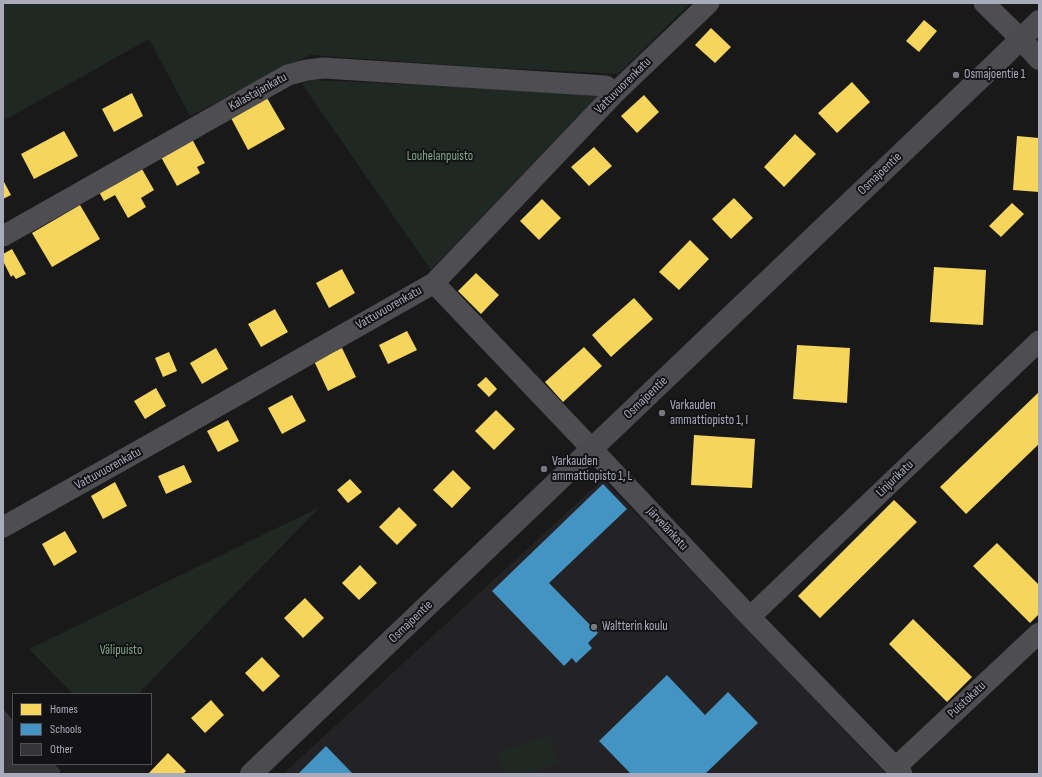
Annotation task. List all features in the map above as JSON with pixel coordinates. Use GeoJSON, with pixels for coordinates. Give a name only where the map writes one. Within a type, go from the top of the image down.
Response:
{"type":"FeatureCollection","features":[{"type":"Feature","properties":{"kind":"street","name":"Vattuvuorenkatu"},"geometry":{"type":"LineString","coordinates":[[3,527],[434,283],[615,93],[709,3]]}},
{"type":"Feature","properties":{"kind":"street"},"geometry":{"type":"LineString","coordinates":[[984,3],[1039,58]]}},
{"type":"Feature","properties":{"kind":"street","name":"Osmajoentie"},"geometry":{"type":"LineString","coordinates":[[251,774],[1039,21]]}},
{"type":"Feature","properties":{"kind":"street","name":"Kalastajankatu"},"geometry":{"type":"LineString","coordinates":[[3,236],[288,75],[307,70],[324,68],[606,86],[615,93]]}},
{"type":"Feature","properties":{"kind":"street","name":"Järvelänkatu"},"geometry":{"type":"LineString","coordinates":[[434,283],[750,618],[899,771]]}},
{"type":"Feature","properties":{"kind":"street","name":"Linjurikatu"},"geometry":{"type":"LineString","coordinates":[[750,618],[1039,341]]}},
{"type":"Feature","properties":{"kind":"street","name":"Puistokatu"},"geometry":{"type":"LineString","coordinates":[[899,771],[1039,633]]}},
{"type":"Feature","properties":{"kind":"shaded area","name":"Waltterin koulu"},"geometry":{"type":"Polygon","coordinates":[[[603,479],[886,774],[283,774],[603,479]]]}},
{"type":"Feature","properties":{"kind":"green space"},"geometry":{"type":"Polygon","coordinates":[[[3,3],[691,3],[618,74],[463,66],[310,55],[190,116],[149,39],[3,121],[3,3]]]}},
{"type":"Feature","properties":{"kind":"green space","name":"Louhelanpuisto"},"geometry":{"type":"Polygon","coordinates":[[[312,80],[600,93],[431,270],[302,84],[312,80]]]}},
{"type":"Feature","properties":{"kind":"green space","name":"Välipuisto"},"geometry":{"type":"Polygon","coordinates":[[[320,507],[139,693],[72,693],[29,649],[320,507]]]}},
{"type":"Feature","properties":{"kind":"green space"},"geometry":{"type":"Polygon","coordinates":[[[549,735],[559,763],[526,774],[504,774],[497,753],[549,735]]]}},
{"type":"Feature","properties":{"kind":"building: Homes"},"geometry":{"type":"Polygon","coordinates":[[[924,20],[937,31],[919,52],[906,41],[924,20]]]}},
{"type":"Feature","properties":{"kind":"building: Homes"},"geometry":{"type":"Polygon","coordinates":[[[711,28],[731,47],[715,63],[695,45],[711,28]]]}},
{"type":"Feature","properties":{"kind":"building: Homes"},"geometry":{"type":"Polygon","coordinates":[[[852,82],[870,102],[837,133],[818,113],[852,82]]]}},
{"type":"Feature","properties":{"kind":"building: Homes"},"geometry":{"type":"Polygon","coordinates":[[[132,93],[143,116],[114,132],[102,109],[132,93]]]}},
{"type":"Feature","properties":{"kind":"building: Homes"},"geometry":{"type":"Polygon","coordinates":[[[644,95],[659,112],[637,133],[621,116],[644,95]]]}},
{"type":"Feature","properties":{"kind":"building: Homes"},"geometry":{"type":"Polygon","coordinates":[[[267,98],[285,129],[248,150],[231,118],[267,98]]]}},
{"type":"Feature","properties":{"kind":"building: Homes"},"geometry":{"type":"Polygon","coordinates":[[[64,131],[78,156],[34,179],[21,154],[64,131]]]}},
{"type":"Feature","properties":{"kind":"building: Homes"},"geometry":{"type":"Polygon","coordinates":[[[795,134],[816,154],[784,187],[764,167],[795,134]]]}},
{"type":"Feature","properties":{"kind":"building: Homes"},"geometry":{"type":"Polygon","coordinates":[[[1017,136],[1039,138],[1039,192],[1013,190],[1017,136]]]}},
{"type":"Feature","properties":{"kind":"building: Homes"},"geometry":{"type":"Polygon","coordinates":[[[192,139],[205,163],[197,167],[200,173],[177,186],[161,157],[192,139]]]}},
{"type":"Feature","properties":{"kind":"building: Homes"},"geometry":{"type":"Polygon","coordinates":[[[594,147],[612,166],[589,186],[571,167],[594,147]]]}},
{"type":"Feature","properties":{"kind":"building: Homes"},"geometry":{"type":"Polygon","coordinates":[[[142,169],[154,190],[141,198],[146,207],[128,218],[115,195],[104,201],[98,190],[114,181],[116,184],[142,169]]]}},
{"type":"Feature","properties":{"kind":"building: Homes"},"geometry":{"type":"Polygon","coordinates":[[[3,180],[11,195],[3,199],[3,180]]]}},
{"type":"Feature","properties":{"kind":"building: Homes"},"geometry":{"type":"Polygon","coordinates":[[[734,198],[753,218],[731,239],[712,219],[734,198]]]}},
{"type":"Feature","properties":{"kind":"building: Homes"},"geometry":{"type":"Polygon","coordinates":[[[542,199],[561,218],[539,240],[520,221],[542,199]]]}},
{"type":"Feature","properties":{"kind":"building: Homes"},"geometry":{"type":"Polygon","coordinates":[[[1012,203],[1024,214],[1001,237],[989,226],[1012,203]]]}},
{"type":"Feature","properties":{"kind":"building: Homes"},"geometry":{"type":"Polygon","coordinates":[[[80,205],[100,239],[52,267],[32,233],[80,205]]]}},
{"type":"Feature","properties":{"kind":"building: Homes"},"geometry":{"type":"Polygon","coordinates":[[[690,240],[709,259],[679,290],[659,272],[690,240]]]}},
{"type":"Feature","properties":{"kind":"building: Homes"},"geometry":{"type":"Polygon","coordinates":[[[12,249],[26,274],[16,279],[13,275],[11,277],[3,261],[3,254],[12,249]]]}},
{"type":"Feature","properties":{"kind":"building: Homes"},"geometry":{"type":"Polygon","coordinates":[[[934,267],[986,270],[983,325],[930,322],[934,267]]]}},
{"type":"Feature","properties":{"kind":"building: Homes"},"geometry":{"type":"Polygon","coordinates":[[[342,269],[355,293],[329,308],[316,283],[342,269]]]}},
{"type":"Feature","properties":{"kind":"building: Homes"},"geometry":{"type":"Polygon","coordinates":[[[476,273],[499,295],[481,314],[458,291],[476,273]]]}},
{"type":"Feature","properties":{"kind":"building: Homes"},"geometry":{"type":"Polygon","coordinates":[[[634,298],[653,319],[611,357],[592,335],[634,298]]]}},
{"type":"Feature","properties":{"kind":"building: Homes"},"geometry":{"type":"Polygon","coordinates":[[[275,309],[288,332],[261,347],[248,324],[275,309]]]}},
{"type":"Feature","properties":{"kind":"building: Homes"},"geometry":{"type":"Polygon","coordinates":[[[407,331],[417,350],[388,364],[379,345],[407,331]]]}},
{"type":"Feature","properties":{"kind":"building: Homes"},"geometry":{"type":"Polygon","coordinates":[[[797,345],[850,348],[847,403],[793,399],[797,345]]]}},
{"type":"Feature","properties":{"kind":"building: Homes"},"geometry":{"type":"Polygon","coordinates":[[[584,347],[602,366],[563,402],[545,382],[584,347]]]}},
{"type":"Feature","properties":{"kind":"building: Homes"},"geometry":{"type":"Polygon","coordinates":[[[216,348],[228,369],[202,384],[190,363],[216,348]]]}},
{"type":"Feature","properties":{"kind":"building: Homes"},"geometry":{"type":"Polygon","coordinates":[[[342,348],[356,377],[328,391],[314,361],[342,348]]]}},
{"type":"Feature","properties":{"kind":"building: Homes"},"geometry":{"type":"Polygon","coordinates":[[[169,352],[177,371],[163,377],[155,358],[169,352]]]}},
{"type":"Feature","properties":{"kind":"building: Homes"},"geometry":{"type":"Polygon","coordinates":[[[486,377],[497,389],[489,397],[477,385],[486,377]]]}},
{"type":"Feature","properties":{"kind":"building: Homes"},"geometry":{"type":"Polygon","coordinates":[[[156,388],[166,406],[145,419],[134,401],[156,388]]]}},
{"type":"Feature","properties":{"kind":"building: Homes"},"geometry":{"type":"Polygon","coordinates":[[[1039,392],[1039,444],[966,514],[940,487],[1039,392]]]}},
{"type":"Feature","properties":{"kind":"building: Homes"},"geometry":{"type":"Polygon","coordinates":[[[292,395],[306,421],[282,434],[268,408],[292,395]]]}},
{"type":"Feature","properties":{"kind":"building: Homes"},"geometry":{"type":"Polygon","coordinates":[[[496,410],[515,429],[494,450],[475,431],[496,410]]]}},
{"type":"Feature","properties":{"kind":"building: Homes"},"geometry":{"type":"Polygon","coordinates":[[[228,420],[239,441],[218,452],[207,431],[228,420]]]}},
{"type":"Feature","properties":{"kind":"building: Homes"},"geometry":{"type":"Polygon","coordinates":[[[694,435],[755,439],[752,488],[691,485],[694,435]]]}},
{"type":"Feature","properties":{"kind":"building: Homes"},"geometry":{"type":"Polygon","coordinates":[[[184,465],[192,482],[166,494],[158,476],[184,465]]]}},
{"type":"Feature","properties":{"kind":"building: Homes"},"geometry":{"type":"Polygon","coordinates":[[[453,470],[471,488],[452,508],[433,490],[453,470]]]}},
{"type":"Feature","properties":{"kind":"building: Homes"},"geometry":{"type":"Polygon","coordinates":[[[350,479],[362,492],[348,503],[337,490],[350,479]]]}},
{"type":"Feature","properties":{"kind":"building: Homes"},"geometry":{"type":"Polygon","coordinates":[[[115,482],[127,506],[103,519],[91,496],[115,482]]]}},
{"type":"Feature","properties":{"kind":"building: Homes"},"geometry":{"type":"Polygon","coordinates":[[[894,500],[917,522],[820,618],[798,596],[894,500]]]}},
{"type":"Feature","properties":{"kind":"building: Homes"},"geometry":{"type":"Polygon","coordinates":[[[399,507],[417,525],[397,545],[379,527],[399,507]]]}},
{"type":"Feature","properties":{"kind":"building: Homes"},"geometry":{"type":"Polygon","coordinates":[[[65,531],[77,552],[54,566],[42,544],[65,531]]]}},
{"type":"Feature","properties":{"kind":"building: Homes"},"geometry":{"type":"Polygon","coordinates":[[[997,543],[1039,585],[1039,614],[1030,623],[973,566],[997,543]]]}},
{"type":"Feature","properties":{"kind":"building: Homes"},"geometry":{"type":"Polygon","coordinates":[[[360,565],[377,583],[359,600],[342,583],[360,565]]]}},
{"type":"Feature","properties":{"kind":"building: Homes"},"geometry":{"type":"Polygon","coordinates":[[[305,598],[324,618],[303,638],[284,618],[305,598]]]}},
{"type":"Feature","properties":{"kind":"building: Homes"},"geometry":{"type":"Polygon","coordinates":[[[913,619],[972,677],[947,702],[889,644],[913,619]]]}},
{"type":"Feature","properties":{"kind":"building: Homes"},"geometry":{"type":"Polygon","coordinates":[[[262,657],[280,676],[263,692],[245,673],[262,657]]]}},
{"type":"Feature","properties":{"kind":"building: Homes"},"geometry":{"type":"Polygon","coordinates":[[[211,700],[224,715],[205,733],[191,718],[211,700]]]}},
{"type":"Feature","properties":{"kind":"building: Homes"},"geometry":{"type":"Polygon","coordinates":[[[168,753],[186,771],[183,774],[148,774],[168,753]]]}},
{"type":"Feature","properties":{"kind":"building: Schools"},"geometry":{"type":"Polygon","coordinates":[[[603,484],[627,509],[549,583],[598,633],[588,643],[592,648],[576,663],[572,658],[564,666],[492,591],[603,484]]]}},
{"type":"Feature","properties":{"kind":"building: Schools"},"geometry":{"type":"Polygon","coordinates":[[[667,675],[705,715],[728,692],[758,723],[705,774],[631,774],[599,741],[667,675]]]}},
{"type":"Feature","properties":{"kind":"building: Schools"},"geometry":{"type":"Polygon","coordinates":[[[326,746],[353,774],[298,774],[326,746]]]}},
{"type":"Feature","properties":{"kind":"building: Other"},"geometry":{"type":"Polygon","coordinates":[[[3,709],[12,719],[12,765],[55,765],[61,771],[58,774],[3,774],[3,709]]]}},
{"type":"Feature","properties":{"kind":"place","name":"Osmajoentie 1"},"geometry":{"type":"Point","coordinates":[956,75]}},
{"type":"Feature","properties":{"kind":"place","name":"Varkauden ammattiopisto 1, I"},"geometry":{"type":"Point","coordinates":[662,413]}},
{"type":"Feature","properties":{"kind":"place","name":"Varkauden ammattiopisto 1, L"},"geometry":{"type":"Point","coordinates":[544,469]}},
{"type":"Feature","properties":{"kind":"place","name":"Waltterin koulu"},"geometry":{"type":"Point","coordinates":[594,627]}}]}
